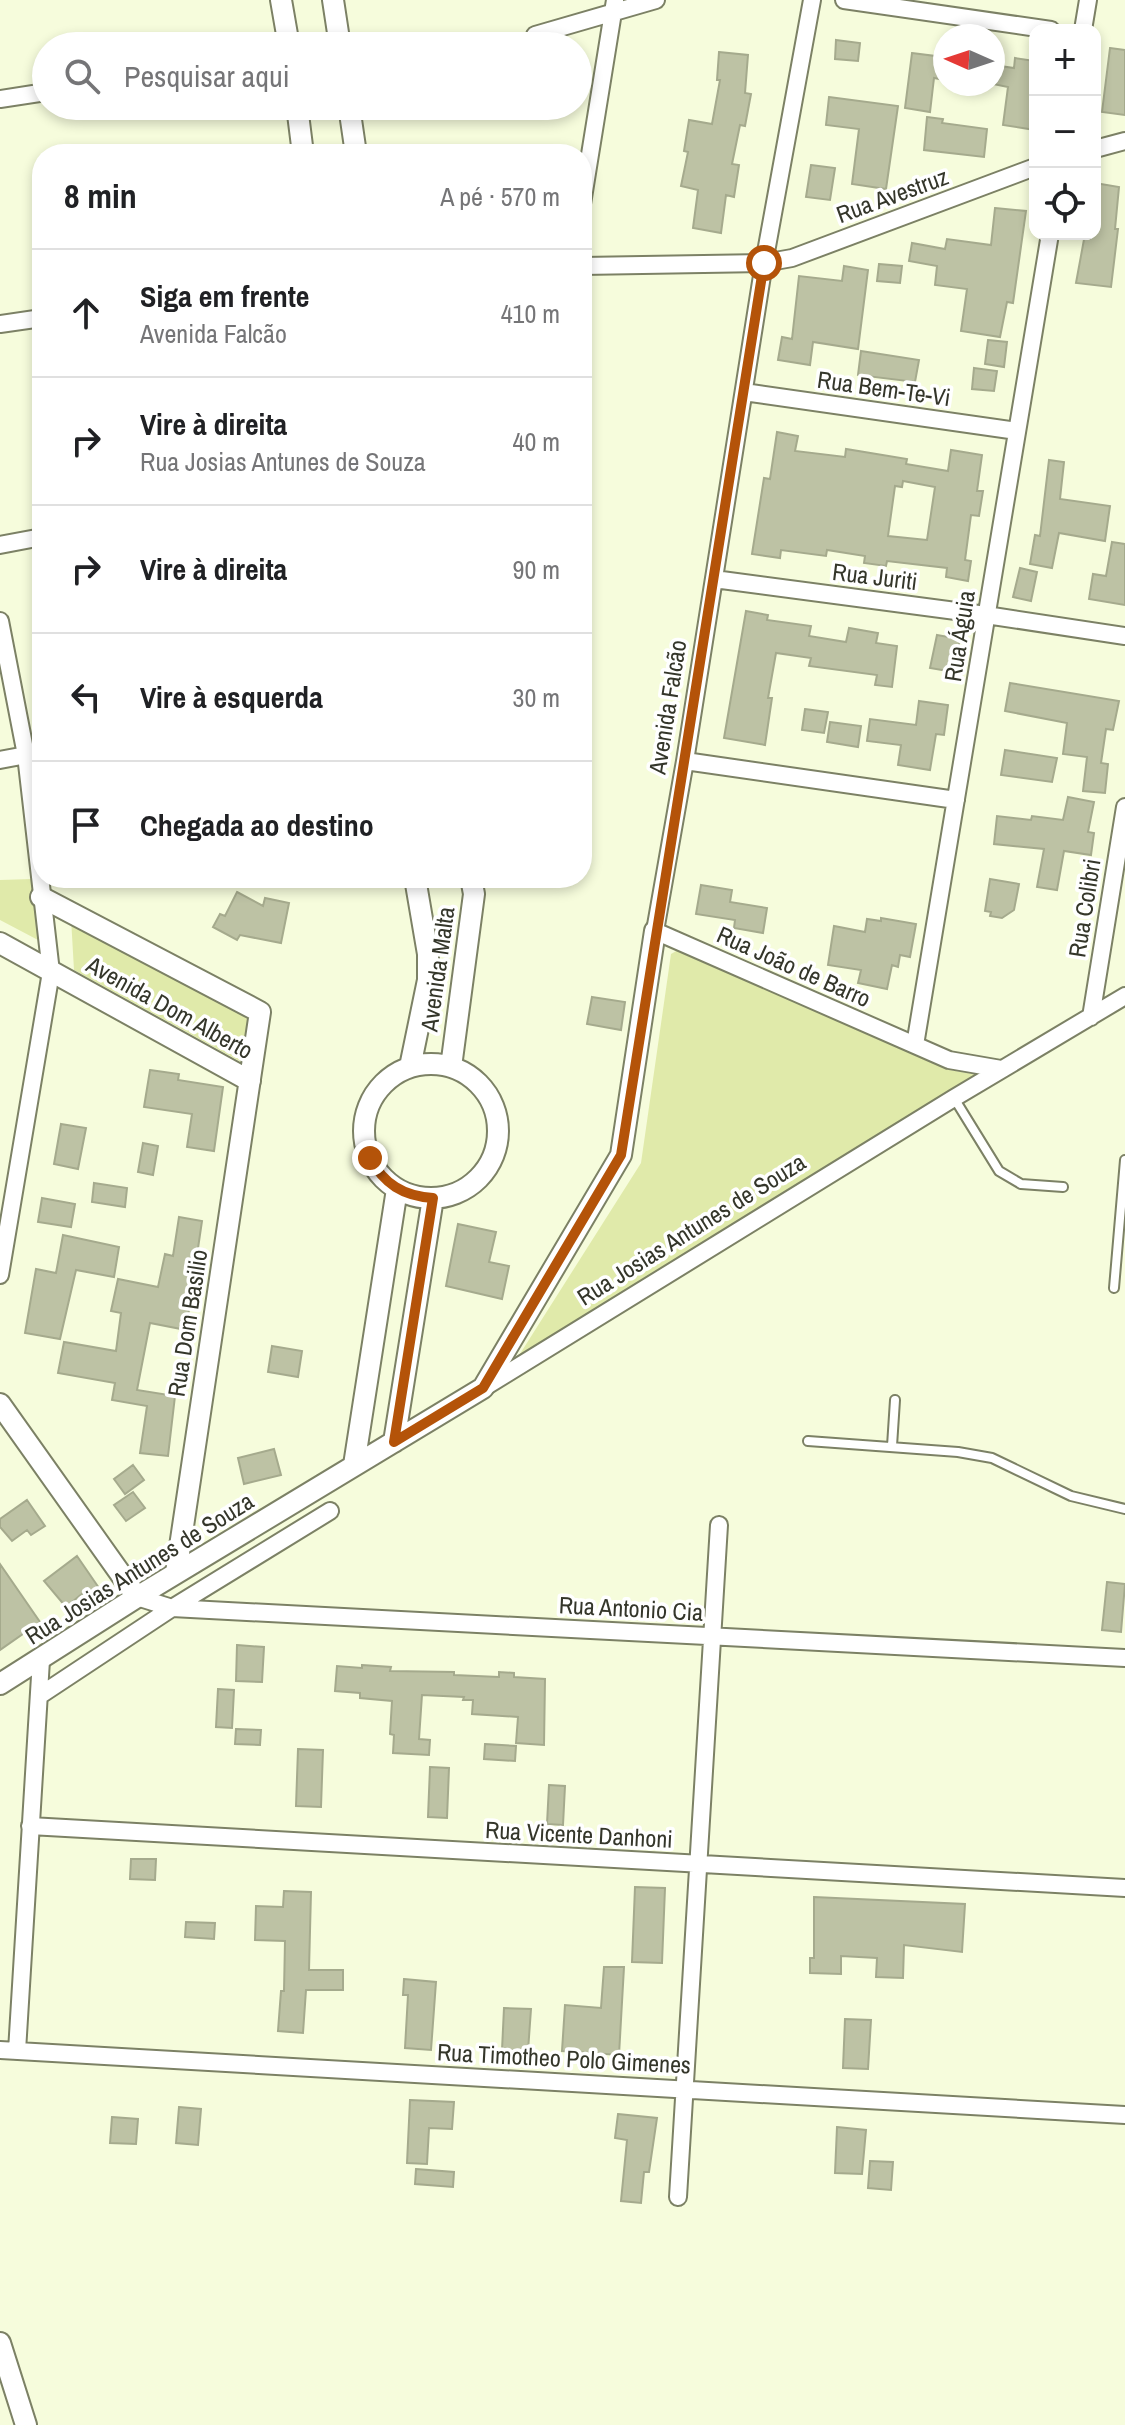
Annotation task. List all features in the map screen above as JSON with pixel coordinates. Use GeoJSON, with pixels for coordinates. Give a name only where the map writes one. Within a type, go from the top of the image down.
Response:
{"type":"FeatureCollection","features":[{"type":"Feature","properties":{"kind":"street"},"geometry":{"type":"LineString","coordinates":[[281,0],[287,32]]}},
{"type":"Feature","properties":{"kind":"street"},"geometry":{"type":"LineString","coordinates":[[333,0],[338,32]]}},
{"type":"Feature","properties":{"kind":"street"},"geometry":{"type":"LineString","coordinates":[[543,32],[614,7],[656,0]]}},
{"type":"Feature","properties":{"kind":"street","name":"Avenida Falcão"},"geometry":{"type":"LineString","coordinates":[[483,1388],[621,1155],[764,263],[812,0]]}},
{"type":"Feature","properties":{"kind":"street"},"geometry":{"type":"LineString","coordinates":[[844,0],[1029,27]]}},
{"type":"Feature","properties":{"kind":"street"},"geometry":{"type":"LineString","coordinates":[[1084,24],[1088,0]]}},
{"type":"Feature","properties":{"kind":"street"},"geometry":{"type":"LineString","coordinates":[[592,144],[614,7]]}},
{"type":"Feature","properties":{"kind":"street"},"geometry":{"type":"LineString","coordinates":[[0,99],[32,94]]}},
{"type":"Feature","properties":{"kind":"street"},"geometry":{"type":"LineString","coordinates":[[299,120],[302,144]]}},
{"type":"Feature","properties":{"kind":"street"},"geometry":{"type":"LineString","coordinates":[[351,120],[355,144]]}},
{"type":"Feature","properties":{"kind":"street"},"geometry":{"type":"LineString","coordinates":[[1101,147],[1125,141]]}},
{"type":"Feature","properties":{"kind":"street","name":"Rua Avestruz"},"geometry":{"type":"LineString","coordinates":[[592,266],[764,263],[792,258],[1032,168]]}},
{"type":"Feature","properties":{"kind":"street","name":"Rua Águia"},"geometry":{"type":"LineString","coordinates":[[915,1045],[1049,240]]}},
{"type":"Feature","properties":{"kind":"street"},"geometry":{"type":"LineString","coordinates":[[0,324],[32,319]]}},
{"type":"Feature","properties":{"kind":"street","name":"Rua Bem-Te-Vi"},"geometry":{"type":"LineString","coordinates":[[744,392],[1017,431]]}},
{"type":"Feature","properties":{"kind":"street"},"geometry":{"type":"LineString","coordinates":[[0,545],[32,539]]}},
{"type":"Feature","properties":{"kind":"street","name":"Rua Juriti"},"geometry":{"type":"LineString","coordinates":[[714,579],[1125,636]]}},
{"type":"Feature","properties":{"kind":"street"},"geometry":{"type":"LineString","coordinates":[[0,621],[32,746]]}},
{"type":"Feature","properties":{"kind":"street"},"geometry":{"type":"LineString","coordinates":[[0,760],[32,754]]}},
{"type":"Feature","properties":{"kind":"street"},"geometry":{"type":"LineString","coordinates":[[685,761],[956,800]]}},
{"type":"Feature","properties":{"kind":"street","name":"Rua Colibri"},"geometry":{"type":"LineString","coordinates":[[1091,1017],[1125,807]]}},
{"type":"Feature","properties":{"kind":"street"},"geometry":{"type":"LineString","coordinates":[[0,1275],[51,972],[41,888]]}},
{"type":"Feature","properties":{"kind":"street","name":"Avenida Malta"},"geometry":{"type":"LineString","coordinates":[[410,1067],[428,980],[428,954],[417,888]]}},
{"type":"Feature","properties":{"kind":"street","name":"Avenida Malta"},"geometry":{"type":"LineString","coordinates":[[451,1067],[473,888]]}},
{"type":"Feature","properties":{"kind":"street","name":"Avenida Dom Alberto"},"geometry":{"type":"LineString","coordinates":[[0,943],[250,1081],[260,1012],[41,897]]}},
{"type":"Feature","properties":{"kind":"street","name":"Rua João de Barro"},"geometry":{"type":"LineString","coordinates":[[655,931],[949,1060],[1001,1069]]}},
{"type":"Feature","properties":{"kind":"street","name":"Rua Josias Antunes de Souza"},"geometry":{"type":"LineString","coordinates":[[0,1684],[176,1573],[1125,996]]}},
{"type":"Feature","properties":{"kind":"street"},"geometry":{"type":"LineString","coordinates":[[423,1064],[451,1067],[464,1073],[485,1092],[496,1119],[497,1133],[490,1161],[482,1173],[460,1191],[433,1198],[420,1197],[397,1189],[386,1181],[370,1158],[365,1145],[365,1117],[369,1104],[386,1081],[410,1067],[423,1064]]}},
{"type":"Feature","properties":{"kind":"street","name":"Rua Dom Basilio"},"geometry":{"type":"LineString","coordinates":[[176,1573],[250,1081]]}},
{"type":"Feature","properties":{"kind":"street"},"geometry":{"type":"LineString","coordinates":[[354,1465],[397,1189]]}},
{"type":"Feature","properties":{"kind":"street"},"geometry":{"type":"LineString","coordinates":[[394,1442],[433,1198]]}},
{"type":"Feature","properties":{"kind":"street"},"geometry":{"type":"LineString","coordinates":[[0,1404],[137,1597]]}},
{"type":"Feature","properties":{"kind":"street"},"geometry":{"type":"LineString","coordinates":[[39,1696],[172,1608],[330,1511]]}},
{"type":"Feature","properties":{"kind":"street"},"geometry":{"type":"LineString","coordinates":[[678,2197],[719,1525]]}},
{"type":"Feature","properties":{"kind":"street","name":"Rua Antonio Cia"},"geometry":{"type":"LineString","coordinates":[[137,1597],[172,1608],[1125,1658]]}},
{"type":"Feature","properties":{"kind":"street"},"geometry":{"type":"LineString","coordinates":[[17,2051],[41,1660]]}},
{"type":"Feature","properties":{"kind":"street","name":"Rua Vicente Danhoni"},"geometry":{"type":"LineString","coordinates":[[30,1826],[1125,1888]]}},
{"type":"Feature","properties":{"kind":"street","name":"Rua Timotheo Polo Gimenes"},"geometry":{"type":"LineString","coordinates":[[0,2050],[1125,2115]]}},
{"type":"Feature","properties":{"kind":"street"},"geometry":{"type":"LineString","coordinates":[[0,2343],[26,2425]]}},
{"type":"Feature","properties":{"kind":"lane"},"geometry":{"type":"LineString","coordinates":[[954,1098],[999,1171],[1021,1184],[1063,1187]]}},
{"type":"Feature","properties":{"kind":"lane"},"geometry":{"type":"LineString","coordinates":[[1114,1288],[1125,1160]]}},
{"type":"Feature","properties":{"kind":"lane"},"geometry":{"type":"LineString","coordinates":[[892,1446],[895,1400]]}},
{"type":"Feature","properties":{"kind":"lane"},"geometry":{"type":"LineString","coordinates":[[808,1441],[892,1446],[992,1458],[1071,1496],[1125,1509]]}},
{"type":"Feature","properties":{"kind":"green space"},"geometry":{"type":"Polygon","coordinates":[[[32,879],[38,940],[0,920],[0,880],[32,879]]]}},
{"type":"Feature","properties":{"kind":"green space"},"geometry":{"type":"Polygon","coordinates":[[[71,918],[251,1014],[243,1063],[74,970],[71,918]]]}},
{"type":"Feature","properties":{"kind":"green space"},"geometry":{"type":"Polygon","coordinates":[[[678,950],[950,1070],[979,1075],[518,1357],[641,1163],[671,954],[678,950]]]}},
{"type":"Feature","properties":{"kind":"building"},"geometry":{"type":"Polygon","coordinates":[[[836,40],[860,43],[858,61],[835,59],[836,40]]]}},
{"type":"Feature","properties":{"kind":"building"},"geometry":{"type":"Polygon","coordinates":[[[1110,48],[1125,50],[1125,115],[1102,112],[1110,48]]]}},
{"type":"Feature","properties":{"kind":"building"},"geometry":{"type":"Polygon","coordinates":[[[719,52],[748,55],[745,93],[751,94],[745,126],[740,125],[732,164],[739,165],[734,197],[726,195],[721,233],[693,228],[698,190],[681,186],[688,152],[684,151],[689,120],[712,124],[720,80],[717,80],[719,52]]]}},
{"type":"Feature","properties":{"kind":"building"},"geometry":{"type":"Polygon","coordinates":[[[912,53],[933,56],[930,112],[905,108],[912,53]]]}},
{"type":"Feature","properties":{"kind":"building"},"geometry":{"type":"Polygon","coordinates":[[[1015,58],[1029,60],[1029,129],[1003,125],[1008,87],[1005,86],[1005,67],[1014,68],[1015,58]]]}},
{"type":"Feature","properties":{"kind":"building"},"geometry":{"type":"Polygon","coordinates":[[[829,97],[898,106],[886,189],[852,184],[859,129],[826,125],[829,97]]]}},
{"type":"Feature","properties":{"kind":"building"},"geometry":{"type":"Polygon","coordinates":[[[927,117],[943,119],[942,123],[987,129],[984,157],[924,150],[927,117]]]}},
{"type":"Feature","properties":{"kind":"building"},"geometry":{"type":"Polygon","coordinates":[[[811,165],[835,168],[830,200],[806,197],[811,165]]]}},
{"type":"Feature","properties":{"kind":"building"},"geometry":{"type":"Polygon","coordinates":[[[1101,184],[1119,187],[1111,287],[1076,283],[1084,240],[1101,240],[1101,184]]]}},
{"type":"Feature","properties":{"kind":"building"},"geometry":{"type":"Polygon","coordinates":[[[995,208],[1026,211],[1013,303],[1007,302],[1000,337],[961,331],[967,289],[935,285],[937,266],[909,261],[912,243],[945,249],[947,239],[991,245],[995,208]]]}},
{"type":"Feature","properties":{"kind":"building"},"geometry":{"type":"Polygon","coordinates":[[[879,264],[902,266],[900,283],[877,281],[879,264]]]}},
{"type":"Feature","properties":{"kind":"building"},"geometry":{"type":"Polygon","coordinates":[[[844,266],[868,270],[858,349],[813,342],[810,365],[778,360],[782,337],[792,339],[799,276],[842,281],[844,266]]]}},
{"type":"Feature","properties":{"kind":"building"},"geometry":{"type":"Polygon","coordinates":[[[988,340],[1007,342],[1004,367],[985,364],[988,340]]]}},
{"type":"Feature","properties":{"kind":"building"},"geometry":{"type":"Polygon","coordinates":[[[861,351],[919,360],[915,382],[858,375],[861,351]]]}},
{"type":"Feature","properties":{"kind":"building"},"geometry":{"type":"Polygon","coordinates":[[[974,368],[997,371],[994,391],[972,389],[974,368]]]}},
{"type":"Feature","properties":{"kind":"building"},"geometry":{"type":"Polygon","coordinates":[[[777,432],[798,436],[795,451],[845,457],[846,449],[907,459],[906,464],[948,471],[951,450],[982,455],[977,491],[983,491],[979,516],[971,515],[965,560],[971,561],[968,581],[946,577],[947,568],[887,561],[886,566],[864,563],[865,556],[827,550],[826,556],[781,550],[780,558],[752,554],[764,478],[770,479],[777,432]],[[903,481],[902,487],[895,486],[888,536],[927,540],[935,487],[903,481]]]}},
{"type":"Feature","properties":{"kind":"building"},"geometry":{"type":"Polygon","coordinates":[[[1049,460],[1064,462],[1060,499],[1110,506],[1105,541],[1059,533],[1052,568],[1030,564],[1035,535],[1040,536],[1049,460]]]}},
{"type":"Feature","properties":{"kind":"building"},"geometry":{"type":"Polygon","coordinates":[[[1112,542],[1125,544],[1125,605],[1089,599],[1093,574],[1106,576],[1112,542]]]}},
{"type":"Feature","properties":{"kind":"building"},"geometry":{"type":"Polygon","coordinates":[[[1020,568],[1037,572],[1031,601],[1013,597],[1020,568]]]}},
{"type":"Feature","properties":{"kind":"building"},"geometry":{"type":"Polygon","coordinates":[[[746,611],[768,615],[767,620],[811,626],[809,636],[846,642],[849,628],[878,633],[876,643],[897,646],[892,687],[875,685],[877,675],[809,666],[811,658],[776,653],[768,698],[772,698],[765,745],[724,738],[746,611]]]}},
{"type":"Feature","properties":{"kind":"building"},"geometry":{"type":"Polygon","coordinates":[[[937,635],[960,639],[954,672],[930,668],[937,635]]]}},
{"type":"Feature","properties":{"kind":"building"},"geometry":{"type":"Polygon","coordinates":[[[1010,683],[1119,701],[1113,730],[1106,729],[1101,763],[1108,764],[1105,793],[1083,791],[1087,757],[1063,754],[1067,723],[1005,711],[1010,683]]]}},
{"type":"Feature","properties":{"kind":"building"},"geometry":{"type":"Polygon","coordinates":[[[919,701],[948,705],[944,735],[936,734],[930,770],[898,765],[901,745],[867,741],[870,719],[916,725],[919,701]]]}},
{"type":"Feature","properties":{"kind":"building"},"geometry":{"type":"Polygon","coordinates":[[[805,709],[828,712],[824,733],[802,730],[805,709]]]}},
{"type":"Feature","properties":{"kind":"building"},"geometry":{"type":"Polygon","coordinates":[[[830,722],[861,726],[858,747],[827,742],[830,722]]]}},
{"type":"Feature","properties":{"kind":"building"},"geometry":{"type":"Polygon","coordinates":[[[1005,750],[1057,758],[1052,782],[1001,775],[1005,750]]]}},
{"type":"Feature","properties":{"kind":"building"},"geometry":{"type":"Polygon","coordinates":[[[1068,797],[1094,802],[1088,832],[1094,833],[1091,855],[1064,851],[1057,890],[1037,887],[1044,849],[994,844],[997,816],[1063,820],[1068,797]]]}},
{"type":"Feature","properties":{"kind":"building"},"geometry":{"type":"Polygon","coordinates":[[[990,879],[1019,884],[1014,910],[1002,918],[990,916],[991,912],[985,911],[990,879]]]}},
{"type":"Feature","properties":{"kind":"building"},"geometry":{"type":"Polygon","coordinates":[[[701,885],[732,890],[730,902],[767,908],[763,933],[734,928],[735,920],[696,914],[701,885]]]}},
{"type":"Feature","properties":{"kind":"building"},"geometry":{"type":"Polygon","coordinates":[[[237,892],[263,906],[265,898],[289,903],[281,943],[240,935],[237,940],[213,927],[220,914],[225,916],[237,892]]]}},
{"type":"Feature","properties":{"kind":"building"},"geometry":{"type":"Polygon","coordinates":[[[881,918],[916,924],[910,957],[900,955],[898,967],[892,965],[887,989],[858,983],[861,970],[828,965],[834,926],[865,932],[867,919],[881,921],[881,918]]]}},
{"type":"Feature","properties":{"kind":"building"},"geometry":{"type":"Polygon","coordinates":[[[592,997],[625,1002],[621,1030],[587,1024],[592,997]]]}},
{"type":"Feature","properties":{"kind":"building"},"geometry":{"type":"Polygon","coordinates":[[[150,1070],[179,1074],[178,1080],[223,1087],[214,1151],[187,1147],[192,1114],[144,1107],[150,1070]]]}},
{"type":"Feature","properties":{"kind":"building"},"geometry":{"type":"Polygon","coordinates":[[[61,1124],[86,1128],[78,1169],[54,1164],[61,1124]]]}},
{"type":"Feature","properties":{"kind":"building"},"geometry":{"type":"Polygon","coordinates":[[[143,1143],[158,1146],[153,1175],[138,1172],[143,1143]]]}},
{"type":"Feature","properties":{"kind":"building"},"geometry":{"type":"Polygon","coordinates":[[[94,1183],[127,1188],[125,1207],[92,1202],[94,1183]]]}},
{"type":"Feature","properties":{"kind":"building"},"geometry":{"type":"Polygon","coordinates":[[[42,1198],[75,1204],[71,1227],[38,1222],[42,1198]]]}},
{"type":"Feature","properties":{"kind":"building"},"geometry":{"type":"Polygon","coordinates":[[[179,1217],[202,1221],[186,1330],[150,1323],[137,1390],[175,1396],[168,1456],[140,1453],[147,1406],[112,1400],[115,1383],[58,1373],[64,1342],[116,1351],[121,1313],[111,1311],[118,1279],[158,1287],[165,1254],[173,1256],[179,1217]]]}},
{"type":"Feature","properties":{"kind":"building"},"geometry":{"type":"Polygon","coordinates":[[[458,1224],[496,1232],[489,1262],[509,1266],[502,1299],[446,1286],[458,1224]]]}},
{"type":"Feature","properties":{"kind":"building"},"geometry":{"type":"Polygon","coordinates":[[[63,1235],[119,1247],[114,1277],[76,1270],[60,1339],[25,1333],[36,1269],[56,1273],[63,1235]]]}},
{"type":"Feature","properties":{"kind":"building"},"geometry":{"type":"Polygon","coordinates":[[[272,1346],[302,1351],[298,1377],[268,1372],[272,1346]]]}},
{"type":"Feature","properties":{"kind":"building"},"geometry":{"type":"Polygon","coordinates":[[[274,1449],[281,1475],[244,1484],[238,1458],[274,1449]]]}},
{"type":"Feature","properties":{"kind":"building"},"geometry":{"type":"Polygon","coordinates":[[[133,1465],[144,1480],[125,1494],[114,1479],[133,1465]]]}},
{"type":"Feature","properties":{"kind":"building"},"geometry":{"type":"Polygon","coordinates":[[[133,1492],[145,1508],[126,1521],[114,1505],[133,1492]]]}},
{"type":"Feature","properties":{"kind":"building"},"geometry":{"type":"Polygon","coordinates":[[[27,1500],[45,1526],[31,1535],[27,1530],[12,1541],[0,1527],[0,1519],[27,1500]]]}},
{"type":"Feature","properties":{"kind":"building"},"geometry":{"type":"Polygon","coordinates":[[[77,1556],[99,1588],[86,1598],[83,1593],[66,1607],[44,1581],[77,1556]]]}},
{"type":"Feature","properties":{"kind":"building"},"geometry":{"type":"Polygon","coordinates":[[[0,1564],[40,1622],[0,1650],[0,1564]]]}},
{"type":"Feature","properties":{"kind":"building"},"geometry":{"type":"Polygon","coordinates":[[[1107,1582],[1125,1584],[1121,1632],[1102,1630],[1107,1582]]]}},
{"type":"Feature","properties":{"kind":"building"},"geometry":{"type":"Polygon","coordinates":[[[237,1645],[264,1647],[262,1682],[236,1681],[237,1645]]]}},
{"type":"Feature","properties":{"kind":"building"},"geometry":{"type":"Polygon","coordinates":[[[362,1665],[391,1667],[390,1671],[454,1672],[454,1675],[499,1677],[499,1672],[514,1673],[514,1677],[545,1679],[544,1745],[516,1743],[518,1717],[472,1714],[473,1700],[463,1700],[464,1697],[422,1695],[419,1739],[430,1740],[429,1755],[393,1753],[394,1735],[390,1734],[392,1701],[360,1698],[360,1693],[335,1691],[337,1666],[362,1668],[362,1665]]]}},
{"type":"Feature","properties":{"kind":"building"},"geometry":{"type":"Polygon","coordinates":[[[218,1689],[234,1690],[232,1728],[216,1727],[218,1689]]]}},
{"type":"Feature","properties":{"kind":"building"},"geometry":{"type":"Polygon","coordinates":[[[236,1729],[261,1730],[260,1745],[235,1744],[236,1729]]]}},
{"type":"Feature","properties":{"kind":"building"},"geometry":{"type":"Polygon","coordinates":[[[485,1744],[516,1746],[515,1761],[484,1759],[485,1744]]]}},
{"type":"Feature","properties":{"kind":"building"},"geometry":{"type":"Polygon","coordinates":[[[298,1749],[323,1750],[321,1807],[296,1806],[298,1749]]]}},
{"type":"Feature","properties":{"kind":"building"},"geometry":{"type":"Polygon","coordinates":[[[430,1767],[449,1768],[447,1818],[428,1817],[430,1767]]]}},
{"type":"Feature","properties":{"kind":"building"},"geometry":{"type":"Polygon","coordinates":[[[549,1785],[565,1786],[563,1825],[547,1824],[549,1785]]]}},
{"type":"Feature","properties":{"kind":"building"},"geometry":{"type":"Polygon","coordinates":[[[131,1859],[156,1859],[155,1880],[130,1879],[131,1859]]]}},
{"type":"Feature","properties":{"kind":"building"},"geometry":{"type":"Polygon","coordinates":[[[635,1887],[665,1888],[662,1963],[632,1962],[635,1887]]]}},
{"type":"Feature","properties":{"kind":"building"},"geometry":{"type":"Polygon","coordinates":[[[284,1891],[311,1892],[309,1970],[343,1970],[343,1990],[306,1990],[303,2033],[278,2031],[281,1991],[284,1991],[285,1941],[255,1940],[256,1906],[283,1907],[284,1891]]]}},
{"type":"Feature","properties":{"kind":"building"},"geometry":{"type":"Polygon","coordinates":[[[814,1897],[965,1904],[962,1952],[904,1945],[903,1978],[876,1977],[877,1958],[841,1956],[841,1974],[810,1973],[810,1958],[814,1958],[814,1897]]]}},
{"type":"Feature","properties":{"kind":"building"},"geometry":{"type":"Polygon","coordinates":[[[186,1922],[215,1923],[214,1939],[185,1937],[186,1922]]]}},
{"type":"Feature","properties":{"kind":"building"},"geometry":{"type":"Polygon","coordinates":[[[604,1967],[624,1967],[619,2055],[562,2051],[565,2005],[601,2008],[604,1967]]]}},
{"type":"Feature","properties":{"kind":"building"},"geometry":{"type":"Polygon","coordinates":[[[404,1979],[436,1982],[431,2050],[405,2048],[408,1995],[403,1995],[404,1979]]]}},
{"type":"Feature","properties":{"kind":"building"},"geometry":{"type":"Polygon","coordinates":[[[504,2008],[531,2009],[528,2051],[502,2050],[504,2008]]]}},
{"type":"Feature","properties":{"kind":"building"},"geometry":{"type":"Polygon","coordinates":[[[845,2019],[871,2020],[868,2069],[843,2068],[845,2019]]]}},
{"type":"Feature","properties":{"kind":"building"},"geometry":{"type":"Polygon","coordinates":[[[410,2100],[454,2102],[452,2129],[429,2128],[427,2164],[407,2163],[410,2100]]]}},
{"type":"Feature","properties":{"kind":"building"},"geometry":{"type":"Polygon","coordinates":[[[179,2107],[201,2109],[198,2145],[176,2143],[179,2107]]]}},
{"type":"Feature","properties":{"kind":"building"},"geometry":{"type":"Polygon","coordinates":[[[618,2114],[657,2118],[649,2172],[644,2172],[641,2203],[621,2201],[627,2140],[615,2138],[618,2114]]]}},
{"type":"Feature","properties":{"kind":"building"},"geometry":{"type":"Polygon","coordinates":[[[112,2117],[138,2119],[136,2144],[110,2143],[112,2117]]]}},
{"type":"Feature","properties":{"kind":"building"},"geometry":{"type":"Polygon","coordinates":[[[837,2127],[866,2130],[862,2174],[835,2173],[837,2127]]]}},
{"type":"Feature","properties":{"kind":"building"},"geometry":{"type":"Polygon","coordinates":[[[870,2161],[893,2162],[891,2190],[868,2188],[870,2161]]]}},
{"type":"Feature","properties":{"kind":"building"},"geometry":{"type":"Polygon","coordinates":[[[416,2169],[454,2172],[453,2187],[415,2184],[416,2169]]]}},
{"type":"Feature","properties":{"kind":"route"},"geometry":{"type":"LineString","coordinates":[[370,1158],[377,1171],[397,1189],[433,1198],[394,1442],[483,1388],[621,1155],[764,263]]}}]}
